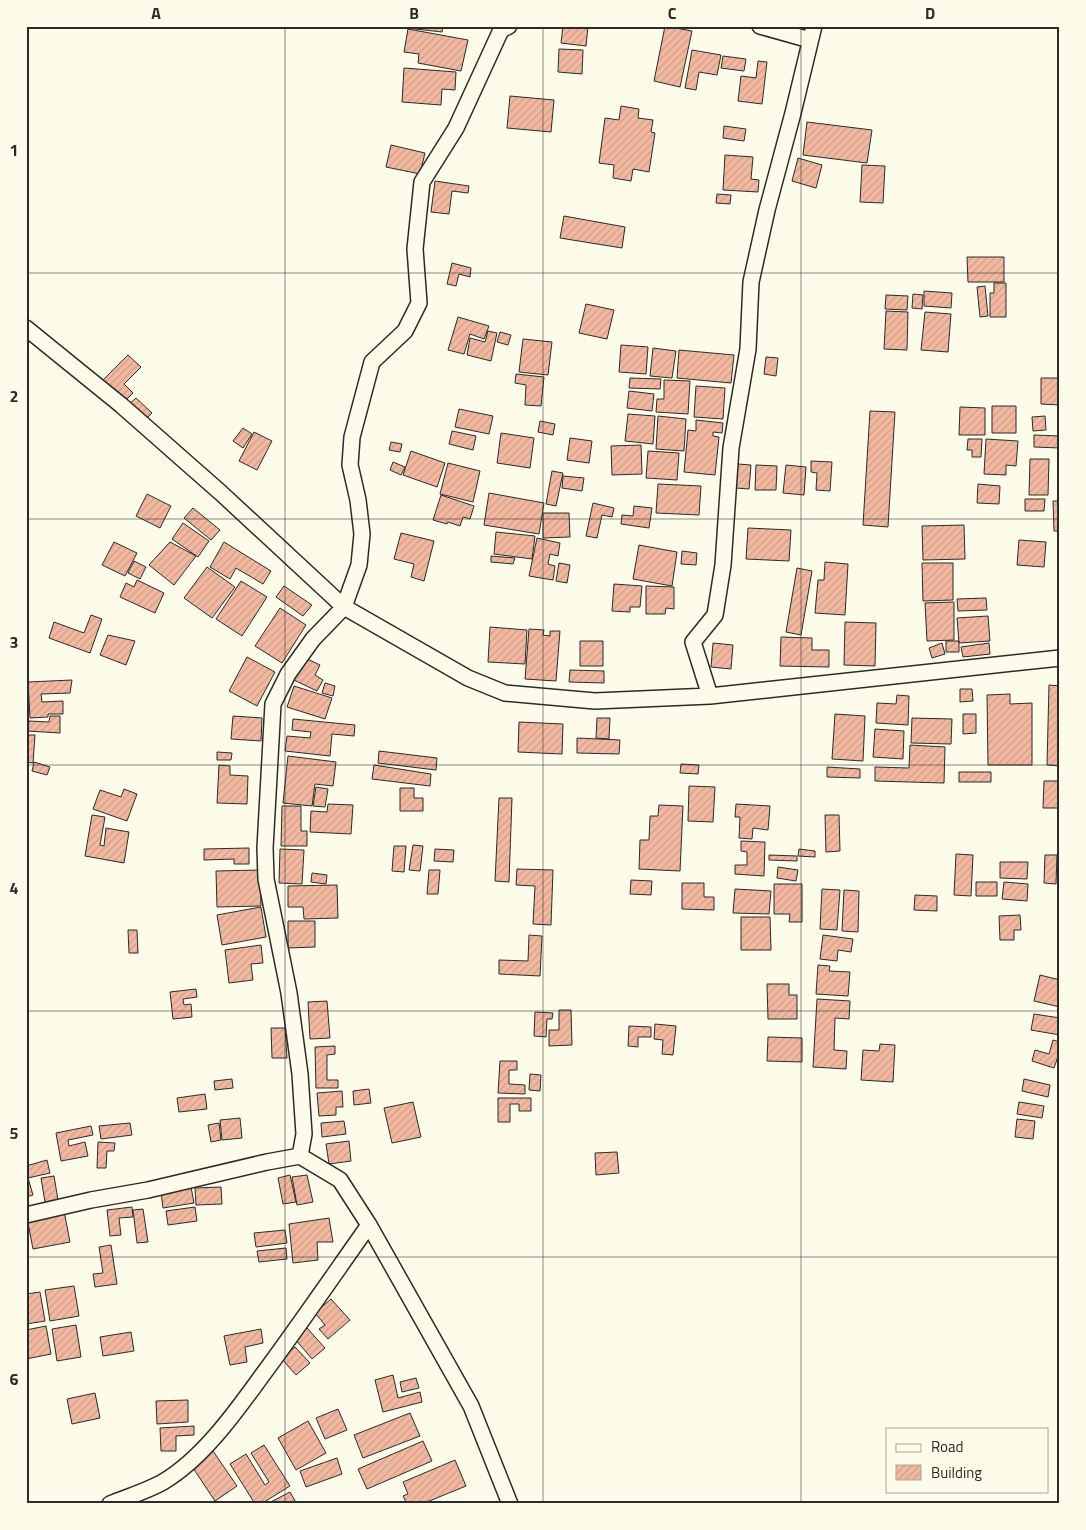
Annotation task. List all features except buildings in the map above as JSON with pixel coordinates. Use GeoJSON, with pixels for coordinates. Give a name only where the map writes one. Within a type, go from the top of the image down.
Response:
{"type":"FeatureCollection","features":[{"type":"Feature","properties":{"kind":"street"},"geometry":{"type":"LineString","coordinates":[[710,696],[693,642],[715,615],[723,565],[732,448],[748,348],[751,282],[767,210],[794,113],[812,33],[760,26]]}},
{"type":"Feature","properties":{"kind":"street"},"geometry":{"type":"LineString","coordinates":[[300,1156],[304,1134],[300,1074],[289,993],[266,879],[265,848],[273,704],[288,674],[313,639],[344,607],[360,565],[362,534],[358,500],[350,465],[352,437],[372,362],[406,331],[419,303],[415,250],[422,182],[456,128],[504,28]]}},
{"type":"Feature","properties":{"kind":"street"},"geometry":{"type":"LineString","coordinates":[[26,328],[135,418],[344,607],[468,678],[506,693],[595,701],[710,696],[1060,658]]}},
{"type":"Feature","properties":{"kind":"street"},"geometry":{"type":"LineString","coordinates":[[26,1215],[300,1156],[340,1180],[369,1225],[471,1406],[510,1504]]}},
{"type":"Feature","properties":{"kind":"street"},"geometry":{"type":"LineString","coordinates":[[110,1504],[162,1482],[188,1464],[237,1409],[276,1358],[369,1225]]}}]}
